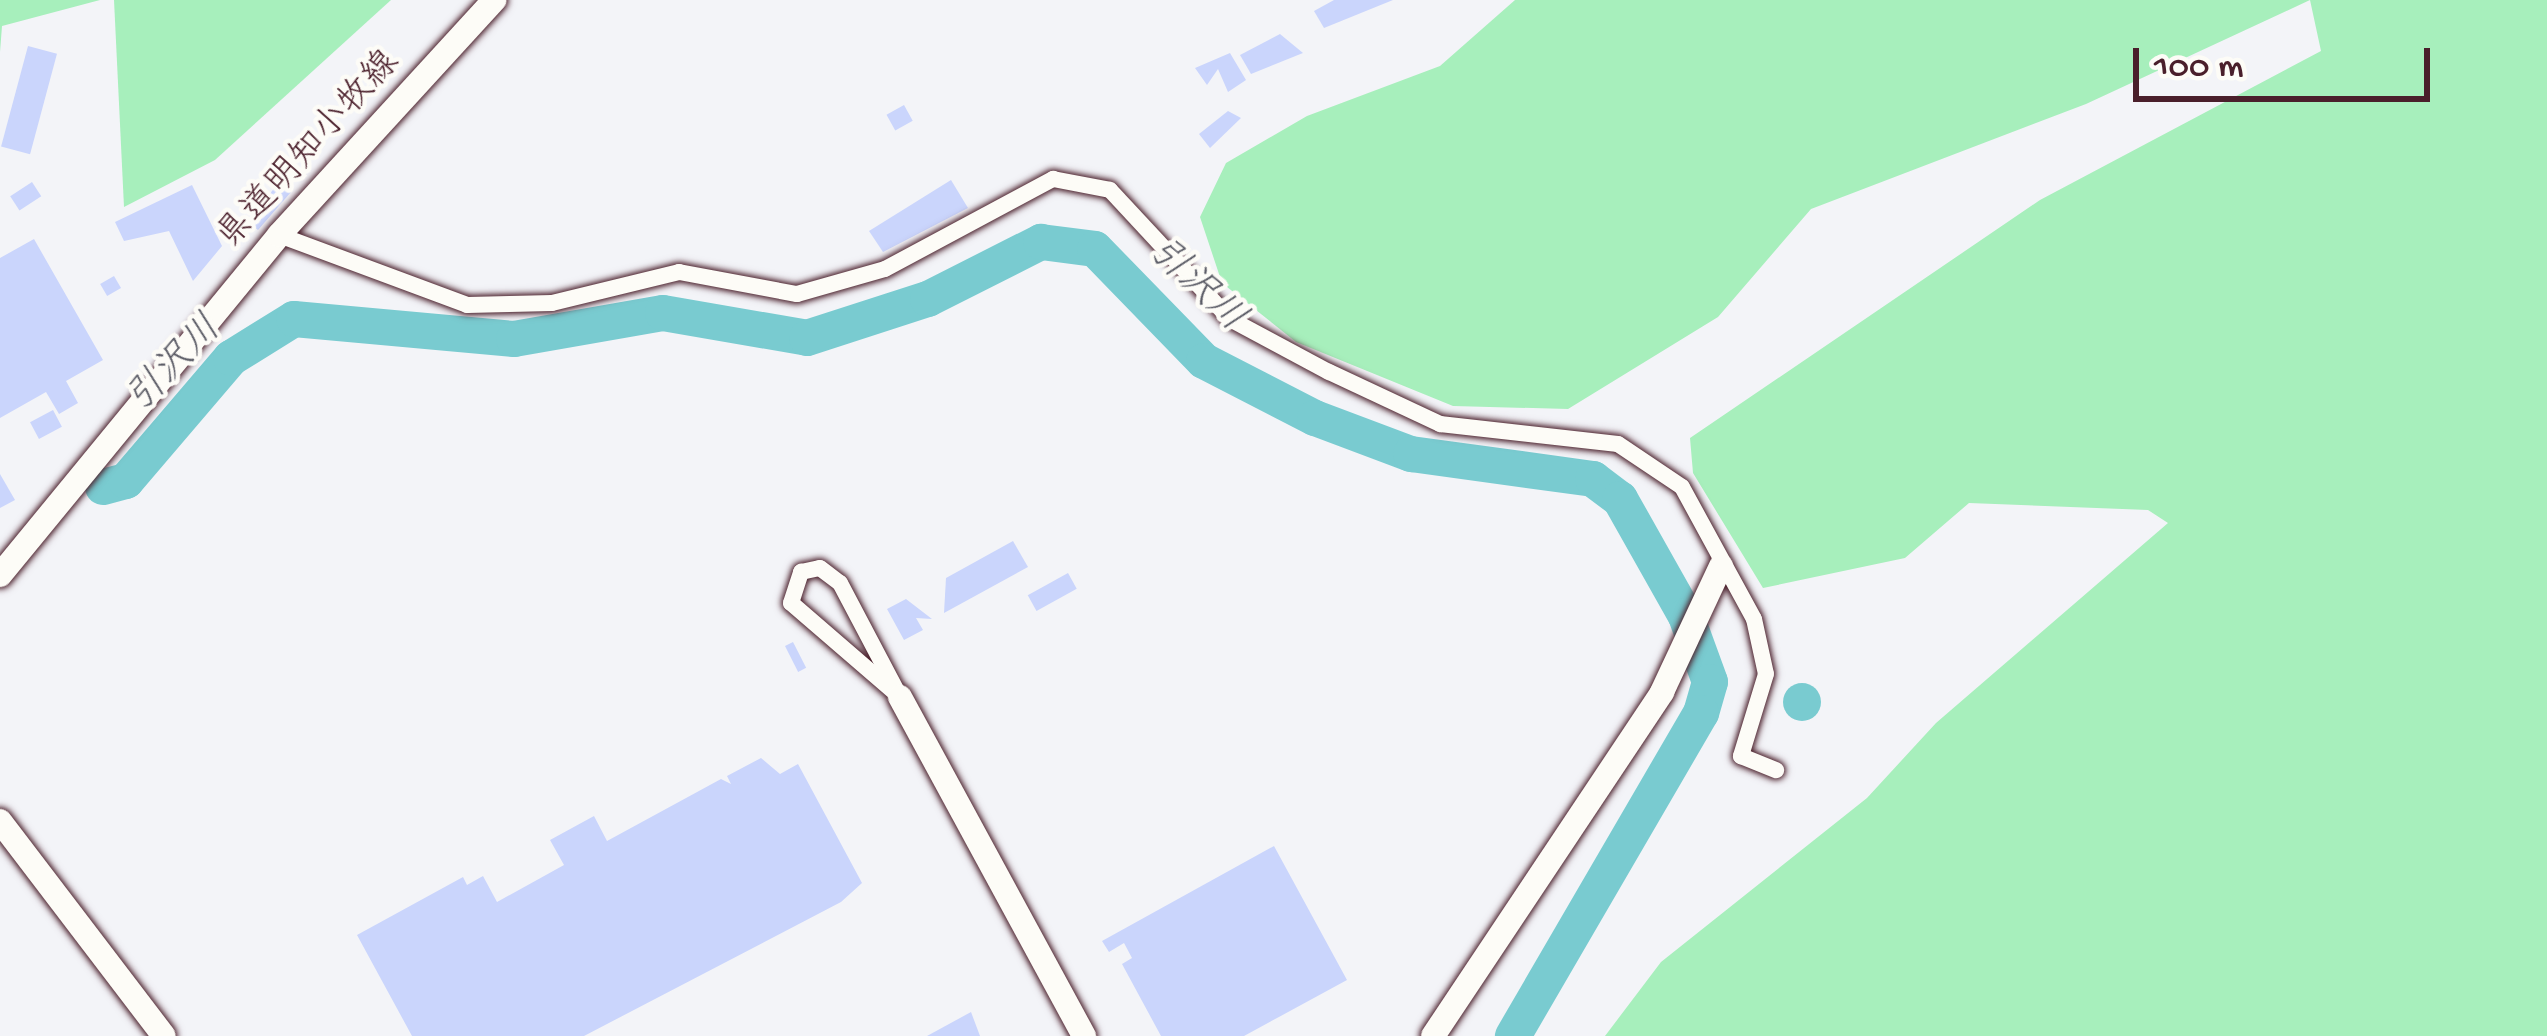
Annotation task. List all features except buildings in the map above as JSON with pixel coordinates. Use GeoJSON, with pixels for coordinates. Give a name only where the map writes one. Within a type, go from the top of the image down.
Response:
{"type":"FeatureCollection","features":[{"type":"Feature","properties":{"kind":"street","name":"県道明知小牧線"},"geometry":{"type":"LineString","coordinates":[[0,575],[279,235],[494,0]]}},
{"type":"Feature","properties":{"kind":"street"},"geometry":{"type":"LineString","coordinates":[[279,235],[467,305],[552,304],[679,272],[797,294],[885,268],[1053,179],[1110,190],[1230,319],[1329,373],[1440,424],[1618,444],[1682,488],[1754,619],[1766,674],[1742,756],[1776,770]]}},
{"type":"Feature","properties":{"kind":"street"},"geometry":{"type":"LineString","coordinates":[[1433,1036],[1662,692],[1721,566]]}},
{"type":"Feature","properties":{"kind":"street"},"geometry":{"type":"LineString","coordinates":[[901,697],[799,615],[791,604],[800,572],[820,568],[840,583],[1084,1036]]}},
{"type":"Feature","properties":{"kind":"street"},"geometry":{"type":"LineString","coordinates":[[0,821],[164,1036]]}},
{"type":"Feature","properties":{"kind":"green space"},"geometry":{"type":"Polygon","coordinates":[[[0,0],[100,0],[2,26],[0,52],[0,0]]]}},
{"type":"Feature","properties":{"kind":"green space"},"geometry":{"type":"Polygon","coordinates":[[[114,0],[391,0],[215,160],[124,207],[114,0]]]}},
{"type":"Feature","properties":{"kind":"green space"},"geometry":{"type":"Polygon","coordinates":[[[1515,0],[2310,0],[2086,104],[1811,209],[1718,317],[1568,409],[1453,406],[1296,342],[1222,283],[1200,217],[1226,163],[1307,116],[1440,66],[1515,0]]]}},
{"type":"Feature","properties":{"kind":"green space"},"geometry":{"type":"Polygon","coordinates":[[[2310,0],[2547,0],[2547,1036],[1605,1036],[1661,962],[1867,798],[1936,723],[2168,523],[2148,510],[1969,503],[1905,558],[1763,588],[1693,473],[1690,438],[2040,200],[2321,51],[2310,0]]]}},
{"type":"Feature","properties":{"kind":"water"},"geometry":{"type":"Polygon","coordinates":[[[1802,683],[1816,688],[1821,702],[1816,716],[1802,721],[1788,716],[1783,702],[1788,688],[1802,683]]]}},
{"type":"Feature","properties":{"kind":"waterway","name":"引沢川"},"geometry":{"type":"LineString","coordinates":[[103,487],[126,481],[231,358],[294,319],[514,339],[663,313],[807,338],[928,299],[1041,242],[1095,249],[1204,361],[1315,418],[1411,454],[1593,479],[1620,499],[1686,616],[1710,682],[1701,713],[1513,1036]]}}]}
